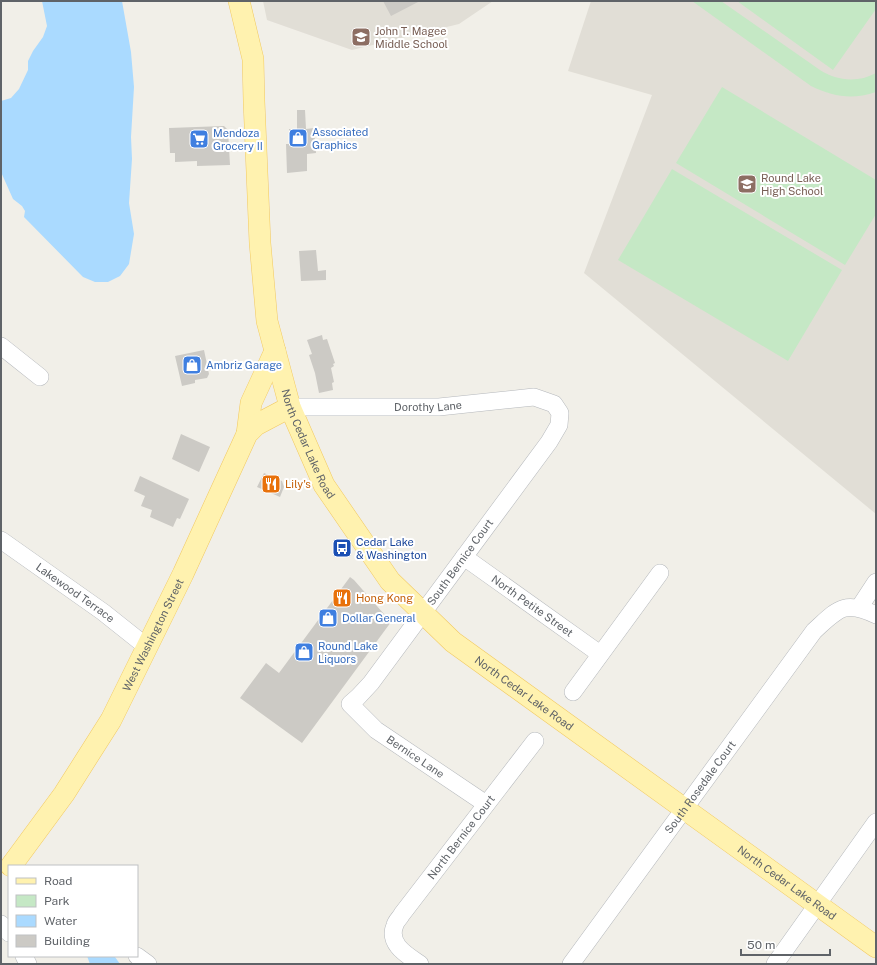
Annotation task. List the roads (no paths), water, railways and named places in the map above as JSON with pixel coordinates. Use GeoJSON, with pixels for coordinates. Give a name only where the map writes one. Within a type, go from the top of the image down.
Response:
{"type":"FeatureCollection","features":[{"type":"Feature","properties":{"kind":"main road","name":"North Cedar Lake Road"},"geometry":{"type":"LineString","coordinates":[[240,1],[253,59],[260,243],[267,321],[290,407],[324,485],[390,581],[453,642],[876,947]]}},
{"type":"Feature","properties":{"kind":"main road"},"geometry":{"type":"LineString","coordinates":[[247,434],[251,403],[275,351]]}},
{"type":"Feature","properties":{"kind":"main road","name":"West Washington Street"},"geometry":{"type":"LineString","coordinates":[[14,865],[64,794],[111,720],[183,574],[247,434],[256,425],[290,407]]}},
{"type":"Feature","properties":{"kind":"main road","name":"West Washington Street"},"geometry":{"type":"LineString","coordinates":[[1,880],[8,872]]}},
{"type":"Feature","properties":{"kind":"street"},"geometry":{"type":"LineString","coordinates":[[1,346],[40,376]]}},
{"type":"Feature","properties":{"kind":"street","name":"Dorothy Lane"},"geometry":{"type":"LineString","coordinates":[[290,407],[439,407],[534,397],[554,404],[560,413]]}},
{"type":"Feature","properties":{"kind":"street","name":"South Bernice Court"},"geometry":{"type":"LineString","coordinates":[[350,704],[371,683],[549,442],[559,425],[560,413]]}},
{"type":"Feature","properties":{"kind":"street","name":"Lakewood Terrace"},"geometry":{"type":"LineString","coordinates":[[1,540],[103,612],[147,647]]}},
{"type":"Feature","properties":{"kind":"street","name":"North Petite Street"},"geometry":{"type":"LineString","coordinates":[[464,557],[600,654]]}},
{"type":"Feature","properties":{"kind":"street"},"geometry":{"type":"LineString","coordinates":[[573,692],[660,572]]}},
{"type":"Feature","properties":{"kind":"street"},"geometry":{"type":"LineString","coordinates":[[876,582],[859,608],[876,615]]}},
{"type":"Feature","properties":{"kind":"street","name":"South Rosedale Court"},"geometry":{"type":"LineString","coordinates":[[571,964],[814,631],[833,613],[846,607],[859,608]]}},
{"type":"Feature","properties":{"kind":"street","name":"Bernice Lane"},"geometry":{"type":"LineString","coordinates":[[350,704],[376,730],[486,804]]}},
{"type":"Feature","properties":{"kind":"street","name":"North Bernice Court"},"geometry":{"type":"LineString","coordinates":[[420,964],[397,945],[394,936],[394,926],[518,760],[535,741]]}},
{"type":"Feature","properties":{"kind":"street"},"geometry":{"type":"LineString","coordinates":[[775,964],[876,822]]}},
{"type":"Feature","properties":{"kind":"street"},"geometry":{"type":"LineString","coordinates":[[1,924],[8,932]]}},
{"type":"Feature","properties":{"kind":"street"},"geometry":{"type":"LineString","coordinates":[[138,957],[148,964]]}},
{"type":"Feature","properties":{"kind":"water"},"geometry":{"type":"Polygon","coordinates":[[[42,1],[122,1],[131,52],[134,87],[129,203],[134,234],[129,264],[120,276],[108,282],[95,282],[83,277],[24,217],[25,211],[22,206],[13,199],[1,172],[1,101],[11,98],[19,89],[28,70],[28,61],[43,37],[47,26],[42,1]]]}},
{"type":"Feature","properties":{"kind":"water"},"geometry":{"type":"Polygon","coordinates":[[[87,957],[115,957],[120,964],[90,964],[87,957]]]}},
{"type":"Feature","properties":{"kind":"place","name":"John T. Magee Middle School"},"geometry":{"type":"Point","coordinates":[361,37]}},
{"type":"Feature","properties":{"kind":"place","name":"Associated Graphics"},"geometry":{"type":"Point","coordinates":[298,138]}},
{"type":"Feature","properties":{"kind":"place","name":"Mendoza Grocery II"},"geometry":{"type":"Point","coordinates":[199,139]}},
{"type":"Feature","properties":{"kind":"place","name":"Round Lake High School"},"geometry":{"type":"Point","coordinates":[747,184]}},
{"type":"Feature","properties":{"kind":"place","name":"Ambriz Garage"},"geometry":{"type":"Point","coordinates":[192,365]}},
{"type":"Feature","properties":{"kind":"place","name":"Lily's"},"geometry":{"type":"Point","coordinates":[271,484]}},
{"type":"Feature","properties":{"kind":"place","name":"Cedar Lake & Washington"},"geometry":{"type":"Point","coordinates":[342,548]}},
{"type":"Feature","properties":{"kind":"place","name":"Hong Kong"},"geometry":{"type":"Point","coordinates":[342,598]}},
{"type":"Feature","properties":{"kind":"place","name":"Dollar General"},"geometry":{"type":"Point","coordinates":[328,618]}},
{"type":"Feature","properties":{"kind":"place","name":"Round Lake Liquors"},"geometry":{"type":"Point","coordinates":[304,652]}}]}
